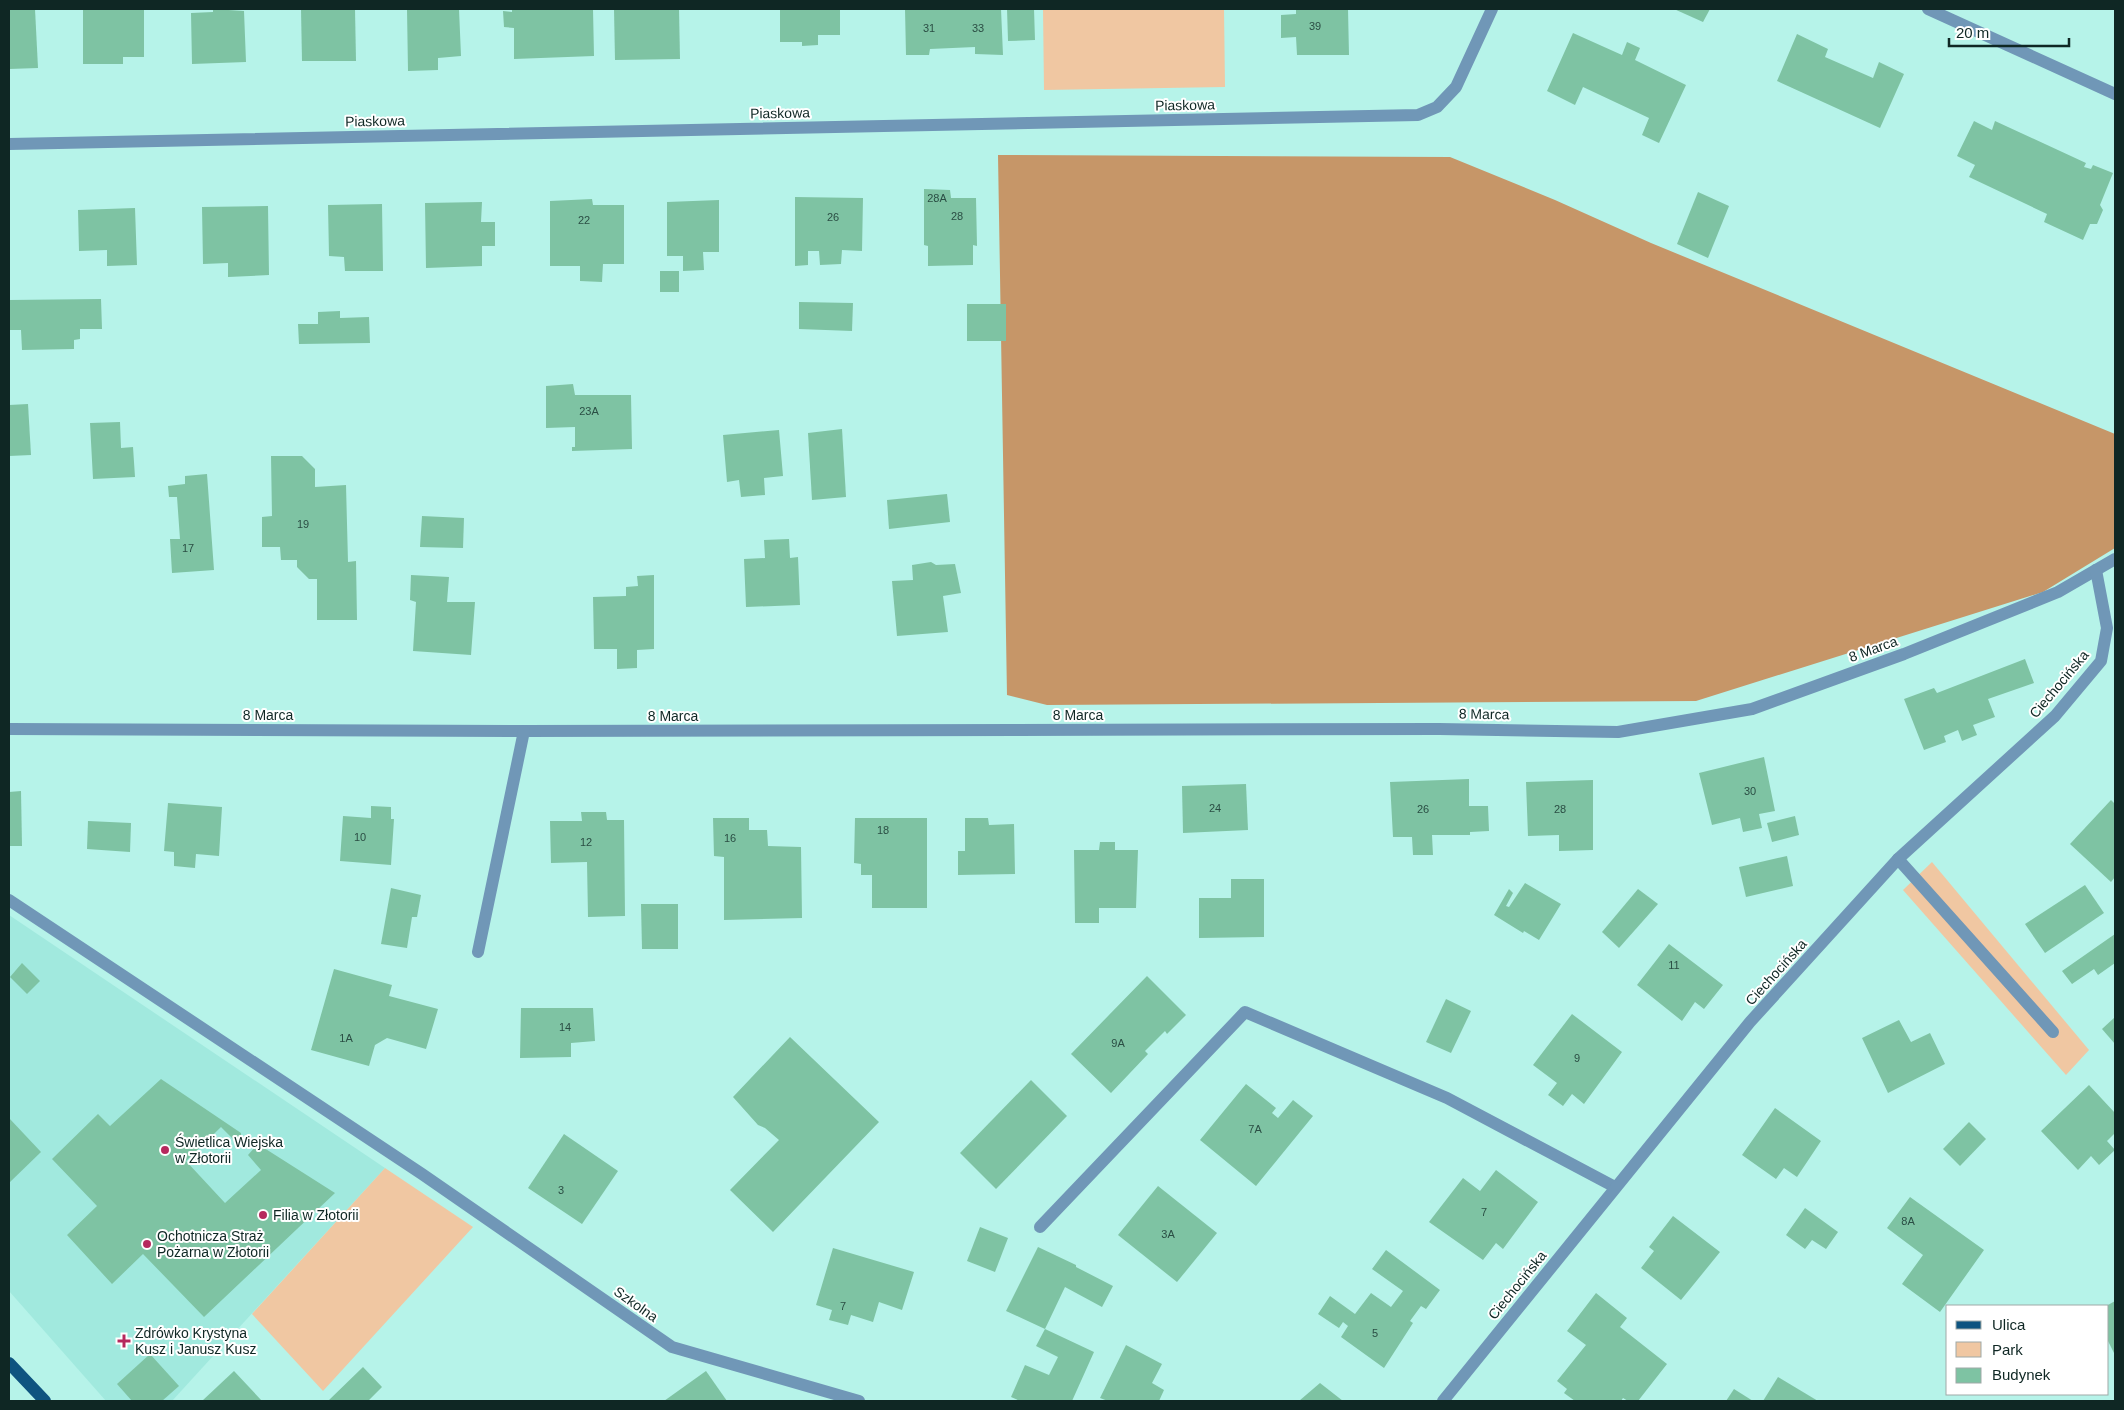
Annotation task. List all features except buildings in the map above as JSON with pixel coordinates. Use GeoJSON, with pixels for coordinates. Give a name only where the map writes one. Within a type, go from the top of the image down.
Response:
{"type":"FeatureCollection","features":[{"type":"Feature","properties":{"kind":"main road"},"geometry":{"type":"LineString","coordinates":[[9,1363],[45,1401]]}},
{"type":"Feature","properties":{"kind":"street","name":"Piaskowa"},"geometry":{"type":"LineString","coordinates":[[9,144],[1418,115],[1437,107],[1456,86],[1492,9]]}},
{"type":"Feature","properties":{"kind":"street"},"geometry":{"type":"LineString","coordinates":[[1928,9],[2115,94]]}},
{"type":"Feature","properties":{"kind":"street","name":"8 Marca"},"geometry":{"type":"LineString","coordinates":[[9,729],[524,731],[1439,728],[1618,732],[1752,709],[1904,654],[2049,596],[2115,559]]}},
{"type":"Feature","properties":{"kind":"street","name":"Ciechocińska"},"geometry":{"type":"LineString","coordinates":[[1444,1401],[1750,1022],[1898,859],[2055,716],[2101,660],[2107,628],[2096,570]]}},
{"type":"Feature","properties":{"kind":"street"},"geometry":{"type":"LineString","coordinates":[[478,952],[524,731]]}},
{"type":"Feature","properties":{"kind":"street"},"geometry":{"type":"LineString","coordinates":[[1898,859],[2053,1032]]}},
{"type":"Feature","properties":{"kind":"street","name":"Szkolna"},"geometry":{"type":"LineString","coordinates":[[9,900],[422,1174],[672,1347],[859,1401]]}},
{"type":"Feature","properties":{"kind":"street"},"geometry":{"type":"LineString","coordinates":[[1040,1227],[1245,1012],[1447,1098],[1615,1187]]}},
{"type":"Feature","properties":{"kind":"shaded area"},"geometry":{"type":"Polygon","coordinates":[[[998,155],[1450,157],[1555,200],[1651,243],[2115,434],[2115,548],[2043,592],[1696,701],[1047,705],[1007,695],[998,155]]]}},
{"type":"Feature","properties":{"kind":"shaded area"},"geometry":{"type":"Polygon","coordinates":[[[9,915],[385,1168],[172,1401],[106,1401],[9,1291],[9,915]]]}},
{"type":"Feature","properties":{"kind":"green space"},"geometry":{"type":"Polygon","coordinates":[[[1043,9],[1224,9],[1225,87],[1044,90],[1043,9]]]}},
{"type":"Feature","properties":{"kind":"green space"},"geometry":{"type":"Polygon","coordinates":[[[1932,862],[2089,1050],[2066,1075],[1903,890],[1932,862]]]}},
{"type":"Feature","properties":{"kind":"green space"},"geometry":{"type":"Polygon","coordinates":[[[385,1168],[473,1227],[323,1391],[252,1314],[385,1168]]]}},
{"type":"Feature","properties":{"kind":"place","name":"Świetlica Wiejska w Złotorii"},"geometry":{"type":"Point","coordinates":[165,1150]}},
{"type":"Feature","properties":{"kind":"place","name":"Filia w Złotorii"},"geometry":{"type":"Point","coordinates":[263,1215]}},
{"type":"Feature","properties":{"kind":"place","name":"Ochotnicza Straż Pożarna w Złotorii"},"geometry":{"type":"Point","coordinates":[147,1244]}},
{"type":"Feature","properties":{"kind":"place","name":"Zdrówko Krystyna Kusz i Janusz Kusz"},"geometry":{"type":"Point","coordinates":[124,1341]}}]}
